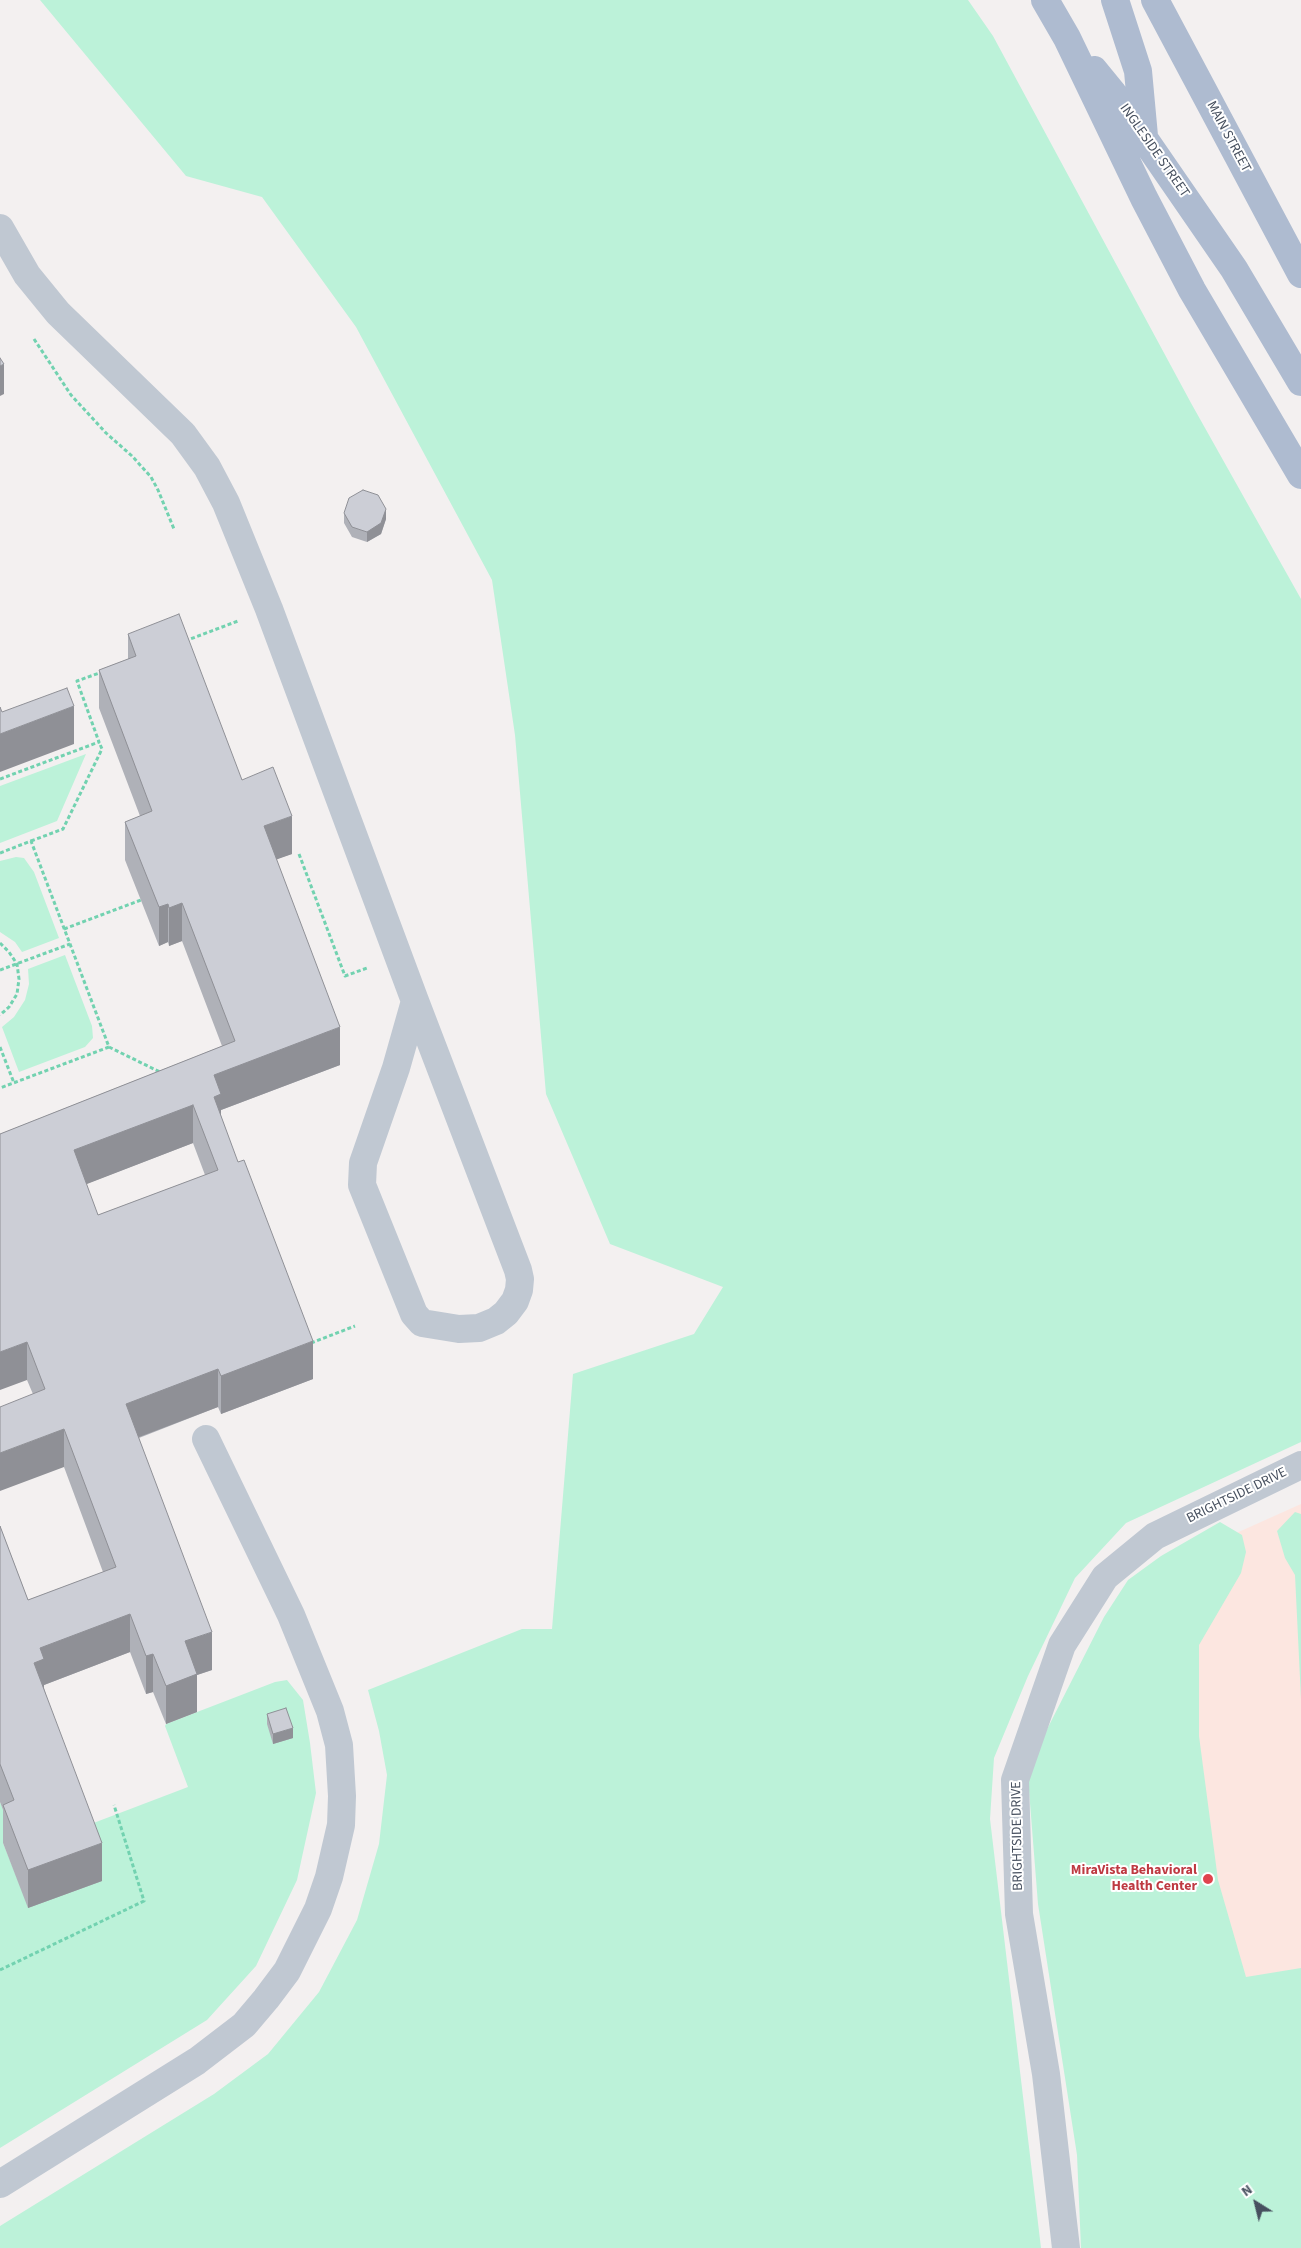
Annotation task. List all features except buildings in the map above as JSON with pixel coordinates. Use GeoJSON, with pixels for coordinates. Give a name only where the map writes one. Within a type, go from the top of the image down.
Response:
{"type":"FeatureCollection","features":[{"type":"Feature","properties":{"kind":"main road","name":"INGLESIDE STREET"},"geometry":{"type":"LineString","coordinates":[[1045,0],[1068,38],[1144,198],[1192,290],[1301,475]]}},
{"type":"Feature","properties":{"kind":"main road"},"geometry":{"type":"LineString","coordinates":[[1115,0],[1138,71],[1144,138],[1144,198]]}},
{"type":"Feature","properties":{"kind":"main road","name":"MAIN STREET"},"geometry":{"type":"LineString","coordinates":[[1155,0],[1301,274]]}},
{"type":"Feature","properties":{"kind":"main road","name":"INGLESIDE STREET"},"geometry":{"type":"LineString","coordinates":[[1068,38],[1112,92],[1234,269],[1301,382]]}},
{"type":"Feature","properties":{"kind":"street"},"geometry":{"type":"LineString","coordinates":[[0,228],[27,275],[58,313],[169,420],[196,450],[226,503],[269,609],[520,1279],[519,1290],[506,1313],[496,1321],[479,1328],[459,1329],[422,1323],[414,1314],[362,1185],[363,1163],[396,1068],[415,1001]]}},
{"type":"Feature","properties":{"kind":"street"},"geometry":{"type":"LineString","coordinates":[[0,2184],[198,2061],[244,2025],[287,1971],[318,1909],[329,1877],[341,1825],[342,1796],[339,1745],[330,1711],[291,1615],[206,1439]]}},
{"type":"Feature","properties":{"kind":"street","name":"BRIGHTSIDE DRIVE"},"geometry":{"type":"LineString","coordinates":[[1066,2248],[1046,2074],[1019,1914],[1015,1780],[1062,1645],[1105,1578],[1155,1536],[1301,1465]]}},
{"type":"Feature","properties":{"kind":"path"},"geometry":{"type":"LineString","coordinates":[[32,336],[71,395],[106,434],[132,456],[151,477],[174,529]]}},
{"type":"Feature","properties":{"kind":"path"},"geometry":{"type":"LineString","coordinates":[[176,644],[269,609]]}},
{"type":"Feature","properties":{"kind":"path"},"geometry":{"type":"LineString","coordinates":[[0,852],[63,829],[102,749],[77,681],[104,671]]}},
{"type":"Feature","properties":{"kind":"path"},"geometry":{"type":"LineString","coordinates":[[0,779],[99,742]]}},
{"type":"Feature","properties":{"kind":"path"},"geometry":{"type":"LineString","coordinates":[[31,841],[109,1047],[165,1075]]}},
{"type":"Feature","properties":{"kind":"path"},"geometry":{"type":"LineString","coordinates":[[299,854],[345,976],[369,968]]}},
{"type":"Feature","properties":{"kind":"path"},"geometry":{"type":"LineString","coordinates":[[64,929],[141,900]]}},
{"type":"Feature","properties":{"kind":"path"},"geometry":{"type":"LineString","coordinates":[[0,943],[10,952],[17,964],[19,979],[17,994],[9,1007],[0,1015]]}},
{"type":"Feature","properties":{"kind":"path"},"geometry":{"type":"LineString","coordinates":[[0,970],[70,944]]}},
{"type":"Feature","properties":{"kind":"path"},"geometry":{"type":"LineString","coordinates":[[0,1047],[14,1083]]}},
{"type":"Feature","properties":{"kind":"path"},"geometry":{"type":"LineString","coordinates":[[0,1088],[109,1047]]}},
{"type":"Feature","properties":{"kind":"path"},"geometry":{"type":"LineString","coordinates":[[310,1344],[355,1326]]}},
{"type":"Feature","properties":{"kind":"path"},"geometry":{"type":"LineString","coordinates":[[0,1970],[144,1901],[114,1805]]}},
{"type":"Feature","properties":{"kind":"shaded area"},"geometry":{"type":"Polygon","coordinates":[[[1301,1504],[1301,2248],[1140,1620],[1203,1548],[1301,1504]]]}},
{"type":"Feature","properties":{"kind":"green space"},"geometry":{"type":"Polygon","coordinates":[[[40,0],[968,0],[993,36],[1191,403],[1301,599],[1301,1442],[1126,1523],[1075,1578],[1028,1676],[994,1758],[990,1819],[1041,2248],[0,2248],[0,2226],[214,2094],[268,2054],[319,1992],[357,1920],[379,1844],[387,1775],[379,1731],[368,1690],[522,1629],[552,1629],[573,1374],[694,1334],[723,1287],[610,1244],[546,1094],[515,735],[492,580],[356,327],[262,197],[186,176],[40,0]]]}},
{"type":"Feature","properties":{"kind":"green space"},"geometry":{"type":"Polygon","coordinates":[[[86,754],[57,821],[0,843],[0,786],[86,754]]]}},
{"type":"Feature","properties":{"kind":"green space"},"geometry":{"type":"Polygon","coordinates":[[[16,857],[24,858],[34,872],[59,938],[22,952],[15,942],[0,932],[0,861],[16,857]]]}},
{"type":"Feature","properties":{"kind":"green space"},"geometry":{"type":"Polygon","coordinates":[[[65,955],[92,1026],[93,1038],[85,1047],[19,1072],[2,1027],[14,1017],[25,1000],[29,984],[28,969],[65,955]]]}},
{"type":"Feature","properties":{"kind":"green space"},"geometry":{"type":"Polygon","coordinates":[[[1295,1512],[1301,1514],[1301,1699],[1295,1575],[1285,1558],[1277,1531],[1295,1512]]]}},
{"type":"Feature","properties":{"kind":"green space"},"geometry":{"type":"Polygon","coordinates":[[[1220,1522],[1242,1535],[1246,1552],[1241,1573],[1199,1645],[1199,1736],[1218,1880],[1246,1977],[1301,1968],[1301,2248],[1081,2248],[1077,2155],[1038,1904],[1028,1778],[1036,1751],[1104,1617],[1128,1580],[1161,1556],[1220,1522]]]}},
{"type":"Feature","properties":{"kind":"green space"},"geometry":{"type":"Polygon","coordinates":[[[287,1680],[303,1700],[316,1793],[297,1880],[256,1966],[207,2020],[0,2148],[0,1802],[14,1838],[3,1843],[29,1908],[83,1827],[188,1787],[165,1726],[166,1724],[275,1682],[287,1680]]]}},
{"type":"Feature","properties":{"kind":"place","name":"MiraVista Behavioral Health Center"},"geometry":{"type":"Point","coordinates":[1208,1879]}}]}
